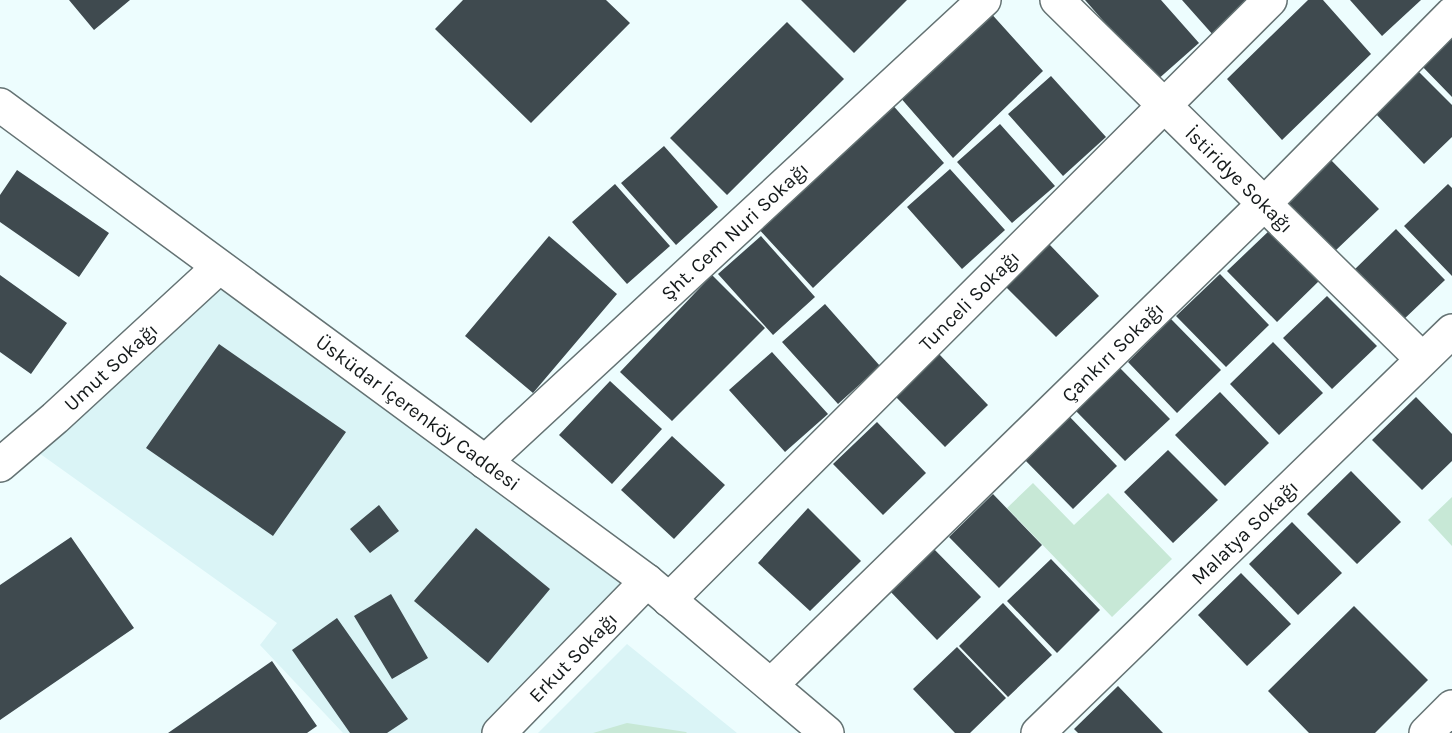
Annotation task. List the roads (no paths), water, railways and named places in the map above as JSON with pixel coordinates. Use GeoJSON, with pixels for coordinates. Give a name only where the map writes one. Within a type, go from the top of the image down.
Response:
{"type":"FeatureCollection","features":[{"type":"Feature","properties":{"kind":"street","name":"Şht. Cem Nuri Sokağı"},"geometry":{"type":"LineString","coordinates":[[484,462],[984,0]]}},
{"type":"Feature","properties":{"kind":"street","name":"İstiridye Sokağı"},"geometry":{"type":"LineString","coordinates":[[1057,0],[1422,359]]}},
{"type":"Feature","properties":{"kind":"street","name":"Tunceli Sokağı"},"geometry":{"type":"LineString","coordinates":[[658,591],[1164,105],[1270,0]]}},
{"type":"Feature","properties":{"kind":"street","name":"Çankırı Sokağı"},"geometry":{"type":"LineString","coordinates":[[771,686],[1264,204],[1452,14]]}},
{"type":"Feature","properties":{"kind":"street","name":"Üsküdar İçerenköy Caddesi"},"geometry":{"type":"LineString","coordinates":[[0,105],[658,591],[827,733]]}},
{"type":"Feature","properties":{"kind":"street","name":"Umut Sokağı"},"geometry":{"type":"LineString","coordinates":[[0,465],[55,418],[219,267]]}},
{"type":"Feature","properties":{"kind":"street","name":"Malatya Sokağı"},"geometry":{"type":"LineString","coordinates":[[1038,733],[1452,331]]}},
{"type":"Feature","properties":{"kind":"street","name":"Erkut Sokağı"},"geometry":{"type":"LineString","coordinates":[[499,733],[658,591]]}},
{"type":"Feature","properties":{"kind":"street"},"geometry":{"type":"LineString","coordinates":[[1426,733],[1452,707]]}}]}
